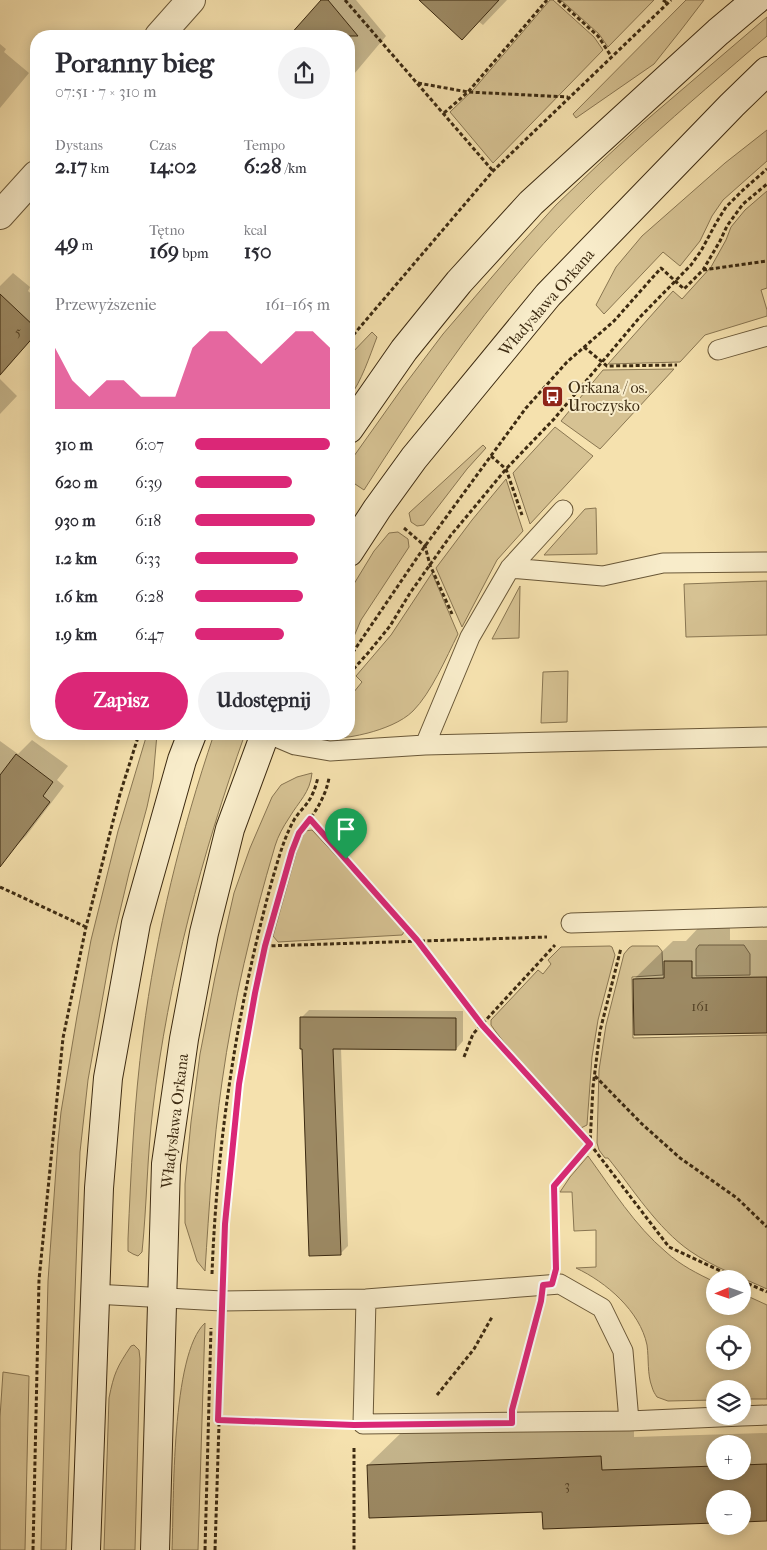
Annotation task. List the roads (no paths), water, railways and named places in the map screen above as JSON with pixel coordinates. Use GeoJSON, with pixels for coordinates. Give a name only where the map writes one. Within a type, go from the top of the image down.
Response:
{"type":"FeatureCollection","features":[{"type":"Feature","properties":{"kind":"street"},"geometry":{"type":"LineString","coordinates":[[164,30],[191,0]]}},
{"type":"Feature","properties":{"kind":"street"},"geometry":{"type":"LineString","coordinates":[[718,32],[727,0]]}},
{"type":"Feature","properties":{"kind":"street"},"geometry":{"type":"LineString","coordinates":[[355,420],[404,350],[459,282],[530,203],[718,32],[756,0]]}},
{"type":"Feature","properties":{"kind":"street","name":"Władysława Orkana"},"geometry":{"type":"LineString","coordinates":[[355,543],[414,458],[548,295],[767,71]]}},
{"type":"Feature","properties":{"kind":"street"},"geometry":{"type":"LineString","coordinates":[[732,105],[767,99]]}},
{"type":"Feature","properties":{"kind":"street"},"geometry":{"type":"LineString","coordinates":[[0,215],[30,181]]}},
{"type":"Feature","properties":{"kind":"street"},"geometry":{"type":"LineString","coordinates":[[86,1550],[94,1294],[99,1188],[108,1078],[136,923],[182,760],[190,740]]}},
{"type":"Feature","properties":{"kind":"street","name":"Władysława Orkana"},"geometry":{"type":"LineString","coordinates":[[155,1550],[166,1164],[184,1040],[204,933],[230,829],[263,740]]}},
{"type":"Feature","properties":{"kind":"lane"},"geometry":{"type":"LineString","coordinates":[[718,350],[767,336]]}},
{"type":"Feature","properties":{"kind":"lane"},"geometry":{"type":"LineString","coordinates":[[425,745],[470,637],[510,568],[563,510]]}},
{"type":"Feature","properties":{"kind":"lane"},"geometry":{"type":"LineString","coordinates":[[510,568],[603,576],[663,562],[767,562]]}},
{"type":"Feature","properties":{"kind":"lane"},"geometry":{"type":"LineString","coordinates":[[284,740],[296,745],[330,751],[425,745],[767,737]]}},
{"type":"Feature","properties":{"kind":"lane"},"geometry":{"type":"LineString","coordinates":[[571,923],[767,917]]}},
{"type":"Feature","properties":{"kind":"lane"},"geometry":{"type":"LineString","coordinates":[[94,1294],[217,1300],[366,1299],[560,1284],[602,1308],[623,1351],[629,1421]]}},
{"type":"Feature","properties":{"kind":"lane"},"geometry":{"type":"LineString","coordinates":[[366,1299],[358,1425],[629,1421],[706,1418]]}},
{"type":"Feature","properties":{"kind":"lane"},"geometry":{"type":"LineString","coordinates":[[751,1416],[767,1415]]}},
{"type":"Feature","properties":{"kind":"place","name":"Orkana / os. Uroczysko"},"geometry":{"type":"Point","coordinates":[552,396]}}]}
